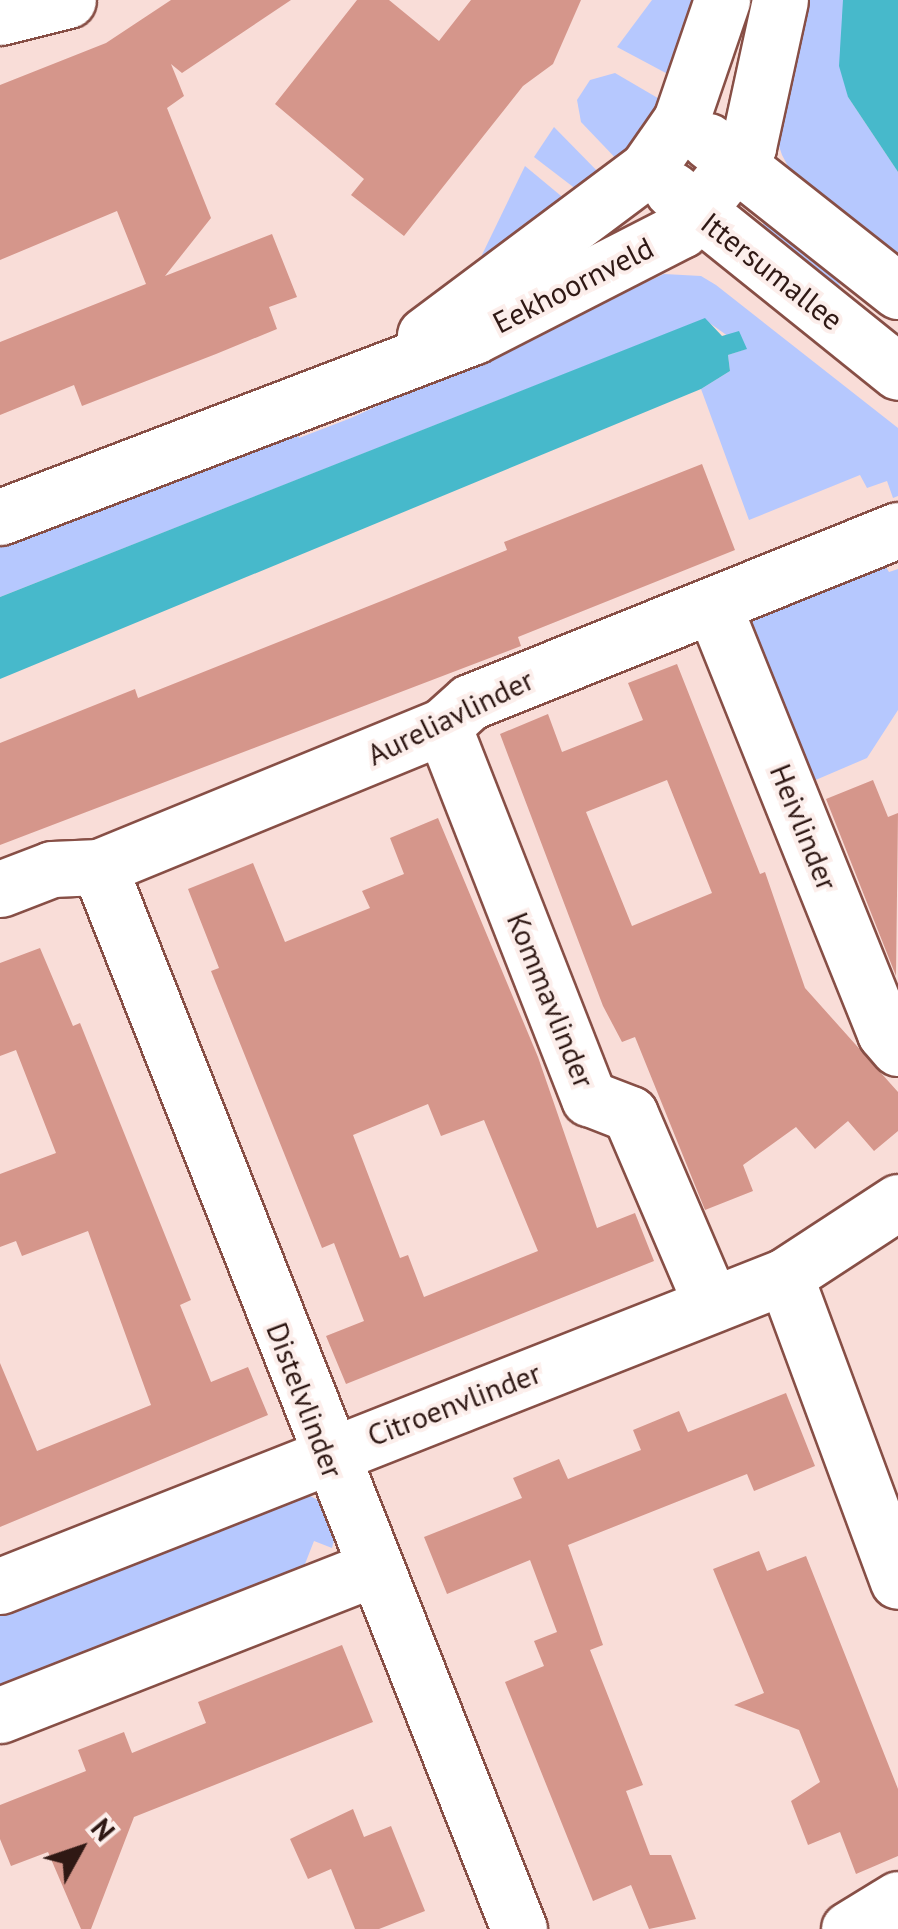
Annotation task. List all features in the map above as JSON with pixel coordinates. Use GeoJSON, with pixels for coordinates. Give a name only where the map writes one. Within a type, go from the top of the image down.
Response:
{"type":"FeatureCollection","features":[{"type":"Feature","properties":{"kind":"street"},"geometry":{"type":"LineString","coordinates":[[0,17],[68,0]]}},
{"type":"Feature","properties":{"kind":"street","name":"Eekhoornveld"},"geometry":{"type":"LineString","coordinates":[[391,362],[647,168],[681,120],[722,0]]}},
{"type":"Feature","properties":{"kind":"street","name":"Eekhoornveld"},"geometry":{"type":"LineString","coordinates":[[0,517],[391,362],[474,336],[681,230],[737,163],[764,95],[780,0]]}},
{"type":"Feature","properties":{"kind":"street","name":"Ittersumallee"},"geometry":{"type":"LineString","coordinates":[[681,120],[898,292]]}},
{"type":"Feature","properties":{"kind":"street","name":"Ittersumallee"},"geometry":{"type":"LineString","coordinates":[[647,168],[898,372]]}},
{"type":"Feature","properties":{"kind":"street","name":"Aureliavlinder"},"geometry":{"type":"LineString","coordinates":[[0,889],[52,869],[99,867],[443,726],[470,702],[898,530]]}},
{"type":"Feature","properties":{"kind":"street","name":"Heivlinder"},"geometry":{"type":"LineString","coordinates":[[713,604],[885,1033],[898,1048]]}},
{"type":"Feature","properties":{"kind":"street","name":"Kommavlinder"},"geometry":{"type":"LineString","coordinates":[[443,726],[589,1098],[630,1114],[711,1303]]}},
{"type":"Feature","properties":{"kind":"street","name":"Distelvlinder"},"geometry":{"type":"LineString","coordinates":[[99,867],[326,1455],[518,1929]]}},
{"type":"Feature","properties":{"kind":"street","name":"Citroenvlinder"},"geometry":{"type":"LineString","coordinates":[[0,1586],[785,1276],[898,1202]]}},
{"type":"Feature","properties":{"kind":"street"},"geometry":{"type":"LineString","coordinates":[[785,1276],[898,1582]]}},
{"type":"Feature","properties":{"kind":"street"},"geometry":{"type":"LineString","coordinates":[[0,1715],[373,1569]]}},
{"type":"Feature","properties":{"kind":"street"},"geometry":{"type":"LineString","coordinates":[[849,1929],[898,1899]]}},
{"type":"Feature","properties":{"kind":"shaded area"},"geometry":{"type":"Polygon","coordinates":[[[652,0],[706,0],[679,80],[617,47],[652,0]]]}},
{"type":"Feature","properties":{"kind":"shaded area"},"geometry":{"type":"Polygon","coordinates":[[[795,0],[843,0],[848,97],[898,172],[898,256],[791,172],[782,155],[776,137],[795,0]]]}},
{"type":"Feature","properties":{"kind":"shaded area"},"geometry":{"type":"Polygon","coordinates":[[[843,0],[898,0],[898,172],[848,97],[839,66],[843,0]]]}},
{"type":"Feature","properties":{"kind":"shaded area"},"geometry":{"type":"Polygon","coordinates":[[[615,73],[668,104],[623,166],[581,122],[577,100],[590,80],[615,73]]]}},
{"type":"Feature","properties":{"kind":"shaded area"},"geometry":{"type":"Polygon","coordinates":[[[554,127],[606,180],[585,196],[534,157],[554,127]]]}},
{"type":"Feature","properties":{"kind":"shaded area"},"geometry":{"type":"Polygon","coordinates":[[[525,166],[572,205],[479,261],[525,166]]]}},
{"type":"Feature","properties":{"kind":"shaded area"},"geometry":{"type":"Polygon","coordinates":[[[774,209],[817,244],[843,291],[898,333],[898,350],[754,236],[774,209]]]}},
{"type":"Feature","properties":{"kind":"shaded area"},"geometry":{"type":"Polygon","coordinates":[[[664,274],[701,276],[716,285],[898,428],[898,496],[893,498],[887,481],[867,488],[860,475],[749,520],[701,389],[730,371],[728,355],[746,349],[704,319],[0,597],[0,546],[296,428],[299,438],[351,418],[664,274]]]}},
{"type":"Feature","properties":{"kind":"shaded area"},"geometry":{"type":"Polygon","coordinates":[[[705,318],[722,336],[739,331],[747,349],[728,355],[730,371],[701,389],[0,679],[0,597],[705,318]]]}},
{"type":"Feature","properties":{"kind":"shaded area"},"geometry":{"type":"Polygon","coordinates":[[[880,557],[889,572],[898,569],[898,710],[867,758],[811,782],[747,638],[760,603],[880,557]]]}},
{"type":"Feature","properties":{"kind":"shaded area"},"geometry":{"type":"Polygon","coordinates":[[[306,1494],[322,1502],[334,1540],[332,1548],[314,1541],[303,1569],[0,1695],[0,1613],[306,1494]]]}},
{"type":"Feature","properties":{"kind":"building"},"geometry":{"type":"Polygon","coordinates":[[[171,0],[291,0],[182,73],[171,64],[184,96],[167,108],[211,218],[165,276],[272,234],[297,297],[269,307],[277,329],[216,354],[82,406],[74,385],[0,415],[0,342],[146,284],[117,211],[0,260],[0,85],[106,43],[171,0]]]}},
{"type":"Feature","properties":{"kind":"building"},"geometry":{"type":"Polygon","coordinates":[[[357,0],[389,0],[439,41],[471,0],[581,0],[553,64],[523,86],[404,236],[351,195],[364,179],[275,104],[357,0]]]}},
{"type":"Feature","properties":{"kind":"building"},"geometry":{"type":"Polygon","coordinates":[[[702,464],[735,550],[518,637],[521,646],[0,845],[0,743],[135,689],[138,698],[507,550],[504,542],[702,464]]]}},
{"type":"Feature","properties":{"kind":"building"},"geometry":{"type":"Polygon","coordinates":[[[677,664],[760,874],[765,872],[805,988],[898,1092],[898,1131],[874,1151],[848,1121],[815,1149],[796,1127],[743,1165],[753,1191],[705,1210],[635,1037],[622,1042],[603,1006],[500,734],[548,714],[562,752],[643,720],[628,683],[677,664]],[[667,780],[586,812],[632,926],[712,893],[667,780]]]}},
{"type":"Feature","properties":{"kind":"building"},"geometry":{"type":"Polygon","coordinates":[[[873,780],[888,817],[898,813],[896,976],[826,799],[873,780]]]}},
{"type":"Feature","properties":{"kind":"building"},"geometry":{"type":"Polygon","coordinates":[[[438,818],[538,1057],[597,1228],[635,1213],[654,1261],[346,1384],[326,1336],[364,1321],[334,1243],[322,1248],[211,971],[219,968],[188,889],[253,863],[285,942],[370,908],[362,891],[404,874],[390,838],[438,818]],[[428,1104],[353,1135],[400,1258],[408,1255],[424,1297],[538,1251],[484,1120],[441,1136],[428,1104]]]}},
{"type":"Feature","properties":{"kind":"building"},"geometry":{"type":"Polygon","coordinates":[[[40,948],[73,1026],[80,1023],[191,1300],[180,1305],[211,1382],[248,1367],[268,1415],[0,1527],[0,1363],[37,1451],[151,1405],[88,1231],[22,1256],[16,1241],[0,1247],[0,1174],[56,1153],[16,1050],[0,1056],[0,963],[40,948]]]}},
{"type":"Feature","properties":{"kind":"building"},"geometry":{"type":"Polygon","coordinates":[[[786,1393],[815,1466],[754,1491],[747,1474],[568,1545],[603,1645],[590,1650],[643,1785],[626,1791],[650,1855],[671,1855],[696,1919],[649,1929],[631,1885],[593,1901],[505,1682],[544,1666],[534,1641],[557,1632],[530,1560],[447,1594],[424,1537],[522,1498],[513,1478],[559,1459],[568,1479],[641,1450],[633,1430],[679,1411],[688,1432],[786,1393]]]}},
{"type":"Feature","properties":{"kind":"building"},"geometry":{"type":"Polygon","coordinates":[[[759,1551],[767,1571],[806,1556],[898,1789],[898,1856],[856,1874],[840,1832],[808,1845],[791,1801],[820,1782],[799,1730],[734,1705],[764,1693],[713,1569],[759,1551]]]}},
{"type":"Feature","properties":{"kind":"building"},"geometry":{"type":"Polygon","coordinates":[[[342,1645],[373,1722],[134,1817],[91,1929],[81,1929],[48,1852],[11,1866],[0,1839],[0,1805],[86,1771],[78,1750],[124,1732],[132,1753],[206,1723],[198,1702],[342,1645]]]}},
{"type":"Feature","properties":{"kind":"building"},"geometry":{"type":"Polygon","coordinates":[[[353,1809],[364,1837],[391,1826],[425,1911],[379,1929],[355,1929],[331,1869],[308,1879],[290,1839],[353,1809]]]}}]}
